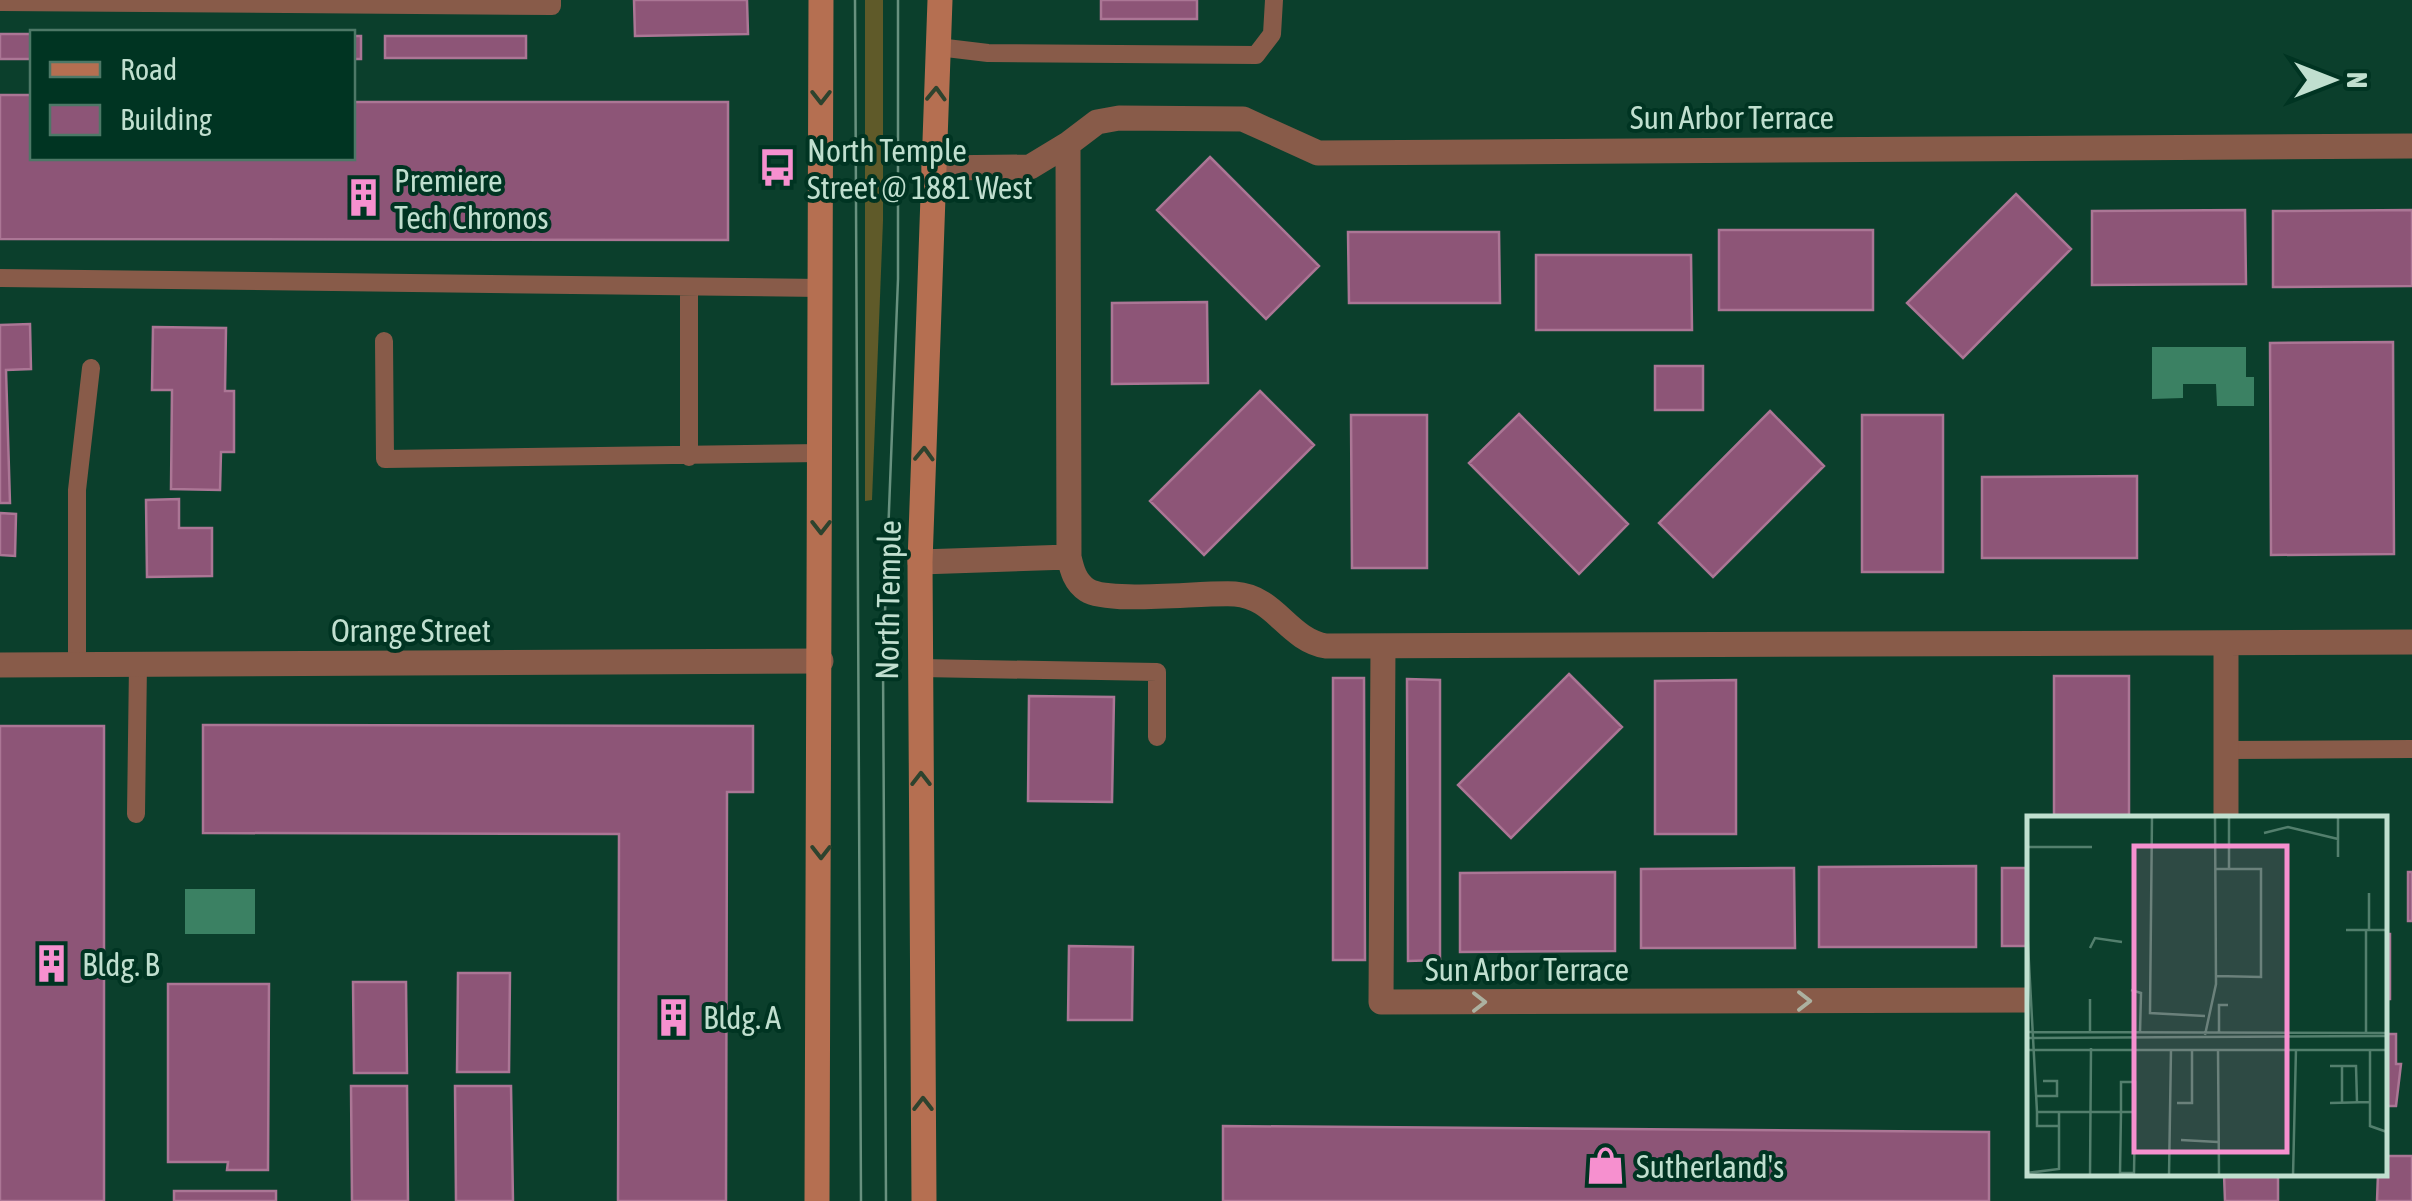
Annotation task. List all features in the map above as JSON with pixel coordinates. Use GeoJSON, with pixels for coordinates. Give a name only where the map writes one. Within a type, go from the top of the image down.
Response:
{"type":"FeatureCollection","features":[{"type":"Feature","properties":{"kind":"main road","name":"North Temple"},"geometry":{"type":"LineString","coordinates":[[817,1201],[821,0]]}},
{"type":"Feature","properties":{"kind":"main road","name":"North Temple"},"geometry":{"type":"LineString","coordinates":[[924,1201],[920,562],[940,0]]}},
{"type":"Feature","properties":{"kind":"street","name":"Sun Arbor Terrace"},"geometry":{"type":"LineString","coordinates":[[934,168],[1030,167],[1097,122],[1119,118],[1244,119],[1318,152],[2412,146]]}},
{"type":"Feature","properties":{"kind":"street"},"geometry":{"type":"LineString","coordinates":[[1068,144],[1069,557],[1074,576],[1098,595],[1250,596],[1263,599],[1308,643],[1383,646],[2412,642]]}},
{"type":"Feature","properties":{"kind":"street"},"geometry":{"type":"LineString","coordinates":[[920,562],[1069,557]]}},
{"type":"Feature","properties":{"kind":"street"},"geometry":{"type":"LineString","coordinates":[[2226,643],[2226,816]]}},
{"type":"Feature","properties":{"kind":"street","name":"Sun Arbor Terrace"},"geometry":{"type":"LineString","coordinates":[[1383,646],[1382,1002],[2027,1000]]}},
{"type":"Feature","properties":{"kind":"street","name":"Orange Street"},"geometry":{"type":"LineString","coordinates":[[0,665],[821,661]]}},
{"type":"Feature","properties":{"kind":"lane"},"geometry":{"type":"LineString","coordinates":[[0,2],[552,6],[552,0]]}},
{"type":"Feature","properties":{"kind":"lane"},"geometry":{"type":"LineString","coordinates":[[938,47],[988,54],[1256,55],[1272,34],[1274,0]]}},
{"type":"Feature","properties":{"kind":"lane"},"geometry":{"type":"LineString","coordinates":[[0,278],[821,288]]}},
{"type":"Feature","properties":{"kind":"lane"},"geometry":{"type":"LineString","coordinates":[[689,287],[689,457]]}},
{"type":"Feature","properties":{"kind":"lane"},"geometry":{"type":"LineString","coordinates":[[384,341],[385,458],[821,453]]}},
{"type":"Feature","properties":{"kind":"lane"},"geometry":{"type":"LineString","coordinates":[[77,664],[77,490],[91,368]]}},
{"type":"Feature","properties":{"kind":"lane"},"geometry":{"type":"LineString","coordinates":[[136,814],[138,664]]}},
{"type":"Feature","properties":{"kind":"lane"},"geometry":{"type":"LineString","coordinates":[[920,668],[1156,672],[1156,737]]}},
{"type":"Feature","properties":{"kind":"lane"},"geometry":{"type":"LineString","coordinates":[[2225,750],[2412,749]]}},
{"type":"Feature","properties":{"kind":"shaded area"},"geometry":{"type":"Polygon","coordinates":[[[865,0],[883,0],[883,221],[872,500],[865,501],[865,0]]]}},
{"type":"Feature","properties":{"kind":"shaded area"},"geometry":{"type":"Polygon","coordinates":[[[2152,347],[2246,347],[2246,377],[2254,377],[2254,406],[2217,406],[2216,384],[2183,384],[2183,398],[2152,399],[2152,347]]]}},
{"type":"Feature","properties":{"kind":"shaded area"},"geometry":{"type":"Polygon","coordinates":[[[185,889],[255,889],[255,934],[185,934],[185,889]]]}},
{"type":"Feature","properties":{"kind":"building"},"geometry":{"type":"Polygon","coordinates":[[[634,0],[747,0],[748,34],[635,36],[634,0]]]}},
{"type":"Feature","properties":{"kind":"building"},"geometry":{"type":"Polygon","coordinates":[[[1101,0],[1197,0],[1197,19],[1101,19],[1101,0]]]}},
{"type":"Feature","properties":{"kind":"building"},"geometry":{"type":"Polygon","coordinates":[[[0,34],[30,34],[30,59],[0,59],[0,34]]]}},
{"type":"Feature","properties":{"kind":"building"},"geometry":{"type":"Polygon","coordinates":[[[355,36],[361,36],[361,59],[355,59],[355,36]]]}},
{"type":"Feature","properties":{"kind":"building"},"geometry":{"type":"Polygon","coordinates":[[[385,36],[526,36],[526,58],[385,58],[385,36]]]}},
{"type":"Feature","properties":{"kind":"building","name":"Premiere Tech Chronos"},"geometry":{"type":"Polygon","coordinates":[[[0,95],[30,95],[30,160],[355,160],[355,102],[728,102],[728,240],[0,239],[0,95]]]}},
{"type":"Feature","properties":{"kind":"building"},"geometry":{"type":"Polygon","coordinates":[[[1210,157],[1319,266],[1266,319],[1157,210],[1210,157]]]}},
{"type":"Feature","properties":{"kind":"building"},"geometry":{"type":"Polygon","coordinates":[[[2016,194],[2071,249],[1963,358],[1907,303],[2016,194]]]}},
{"type":"Feature","properties":{"kind":"building"},"geometry":{"type":"Polygon","coordinates":[[[2245,210],[2246,284],[2092,285],[2092,211],[2245,210]]]}},
{"type":"Feature","properties":{"kind":"building"},"geometry":{"type":"Polygon","coordinates":[[[2412,210],[2412,286],[2273,287],[2273,211],[2412,210]]]}},
{"type":"Feature","properties":{"kind":"building"},"geometry":{"type":"Polygon","coordinates":[[[1719,230],[1873,230],[1873,310],[1719,310],[1719,230]]]}},
{"type":"Feature","properties":{"kind":"building"},"geometry":{"type":"Polygon","coordinates":[[[1348,232],[1499,232],[1500,303],[1349,303],[1348,232]]]}},
{"type":"Feature","properties":{"kind":"building"},"geometry":{"type":"Polygon","coordinates":[[[1536,255],[1691,255],[1692,330],[1536,330],[1536,255]]]}},
{"type":"Feature","properties":{"kind":"building"},"geometry":{"type":"Polygon","coordinates":[[[1207,302],[1208,383],[1112,384],[1112,303],[1207,302]]]}},
{"type":"Feature","properties":{"kind":"building"},"geometry":{"type":"Polygon","coordinates":[[[30,324],[31,369],[6,370],[10,503],[0,503],[0,325],[30,324]]]}},
{"type":"Feature","properties":{"kind":"building"},"geometry":{"type":"Polygon","coordinates":[[[153,327],[226,328],[225,391],[234,391],[234,452],[221,452],[220,490],[171,489],[172,390],[152,390],[153,327]]]}},
{"type":"Feature","properties":{"kind":"building"},"geometry":{"type":"Polygon","coordinates":[[[2393,342],[2394,554],[2271,555],[2270,343],[2393,342]]]}},
{"type":"Feature","properties":{"kind":"building"},"geometry":{"type":"Polygon","coordinates":[[[1655,366],[1703,366],[1703,410],[1655,410],[1655,366]]]}},
{"type":"Feature","properties":{"kind":"building"},"geometry":{"type":"Polygon","coordinates":[[[1260,391],[1314,445],[1204,555],[1150,501],[1260,391]]]}},
{"type":"Feature","properties":{"kind":"building"},"geometry":{"type":"Polygon","coordinates":[[[1770,411],[1824,466],[1713,577],[1659,523],[1770,411]]]}},
{"type":"Feature","properties":{"kind":"building"},"geometry":{"type":"Polygon","coordinates":[[[1519,414],[1628,524],[1579,574],[1469,463],[1519,414]]]}},
{"type":"Feature","properties":{"kind":"building"},"geometry":{"type":"Polygon","coordinates":[[[1351,415],[1427,415],[1427,568],[1352,568],[1351,415]]]}},
{"type":"Feature","properties":{"kind":"building"},"geometry":{"type":"Polygon","coordinates":[[[1862,415],[1943,415],[1943,572],[1862,572],[1862,415]]]}},
{"type":"Feature","properties":{"kind":"building"},"geometry":{"type":"Polygon","coordinates":[[[2137,476],[2137,558],[1982,558],[1982,477],[2137,476]]]}},
{"type":"Feature","properties":{"kind":"building"},"geometry":{"type":"Polygon","coordinates":[[[179,499],[179,528],[212,528],[212,576],[147,577],[146,500],[179,499]]]}},
{"type":"Feature","properties":{"kind":"building"},"geometry":{"type":"Polygon","coordinates":[[[0,513],[16,514],[15,556],[0,555],[0,513]]]}},
{"type":"Feature","properties":{"kind":"building"},"geometry":{"type":"Polygon","coordinates":[[[1569,674],[1622,727],[1511,838],[1458,785],[1569,674]]]}},
{"type":"Feature","properties":{"kind":"building"},"geometry":{"type":"Polygon","coordinates":[[[2054,676],[2129,676],[2129,816],[2054,816],[2054,676]]]}},
{"type":"Feature","properties":{"kind":"building"},"geometry":{"type":"Polygon","coordinates":[[[1333,678],[1364,678],[1365,960],[1333,960],[1333,678]]]}},
{"type":"Feature","properties":{"kind":"building"},"geometry":{"type":"Polygon","coordinates":[[[1407,679],[1440,680],[1440,960],[1408,961],[1407,679]]]}},
{"type":"Feature","properties":{"kind":"building"},"geometry":{"type":"Polygon","coordinates":[[[1736,680],[1736,834],[1655,834],[1655,681],[1736,680]]]}},
{"type":"Feature","properties":{"kind":"building"},"geometry":{"type":"Polygon","coordinates":[[[1029,696],[1114,697],[1112,802],[1028,801],[1029,696]]]}},
{"type":"Feature","properties":{"kind":"building","name":"Bldg. A"},"geometry":{"type":"Polygon","coordinates":[[[203,725],[753,726],[753,792],[727,792],[726,1201],[618,1201],[619,834],[203,833],[203,725]]]}},
{"type":"Feature","properties":{"kind":"building","name":"Bldg. B"},"geometry":{"type":"Polygon","coordinates":[[[0,726],[104,726],[104,1201],[0,1201],[0,726]]]}},
{"type":"Feature","properties":{"kind":"building"},"geometry":{"type":"Polygon","coordinates":[[[1976,866],[1976,947],[1819,947],[1819,867],[1976,866]]]}},
{"type":"Feature","properties":{"kind":"building"},"geometry":{"type":"Polygon","coordinates":[[[1794,868],[1795,948],[1641,948],[1641,869],[1794,868]]]}},
{"type":"Feature","properties":{"kind":"building"},"geometry":{"type":"Polygon","coordinates":[[[2002,868],[2027,868],[2027,946],[2002,946],[2002,868]]]}},
{"type":"Feature","properties":{"kind":"building"},"geometry":{"type":"Polygon","coordinates":[[[1615,872],[1615,951],[1460,952],[1460,873],[1615,872]]]}},
{"type":"Feature","properties":{"kind":"building"},"geometry":{"type":"Polygon","coordinates":[[[2408,872],[2412,872],[2412,921],[2408,921],[2408,872]]]}},
{"type":"Feature","properties":{"kind":"building"},"geometry":{"type":"Polygon","coordinates":[[[2387,934],[2390,934],[2387,999],[2387,934]]]}},
{"type":"Feature","properties":{"kind":"building"},"geometry":{"type":"Polygon","coordinates":[[[1069,946],[1133,947],[1132,1020],[1068,1020],[1069,946]]]}},
{"type":"Feature","properties":{"kind":"building"},"geometry":{"type":"Polygon","coordinates":[[[458,973],[510,973],[509,1072],[457,1072],[458,973]]]}},
{"type":"Feature","properties":{"kind":"building"},"geometry":{"type":"Polygon","coordinates":[[[353,982],[406,982],[407,1073],[354,1073],[353,982]]]}},
{"type":"Feature","properties":{"kind":"building"},"geometry":{"type":"Polygon","coordinates":[[[168,984],[269,984],[268,1170],[227,1170],[228,1162],[168,1162],[168,984]]]}},
{"type":"Feature","properties":{"kind":"building"},"geometry":{"type":"Polygon","coordinates":[[[2387,1034],[2396,1034],[2396,1064],[2401,1064],[2396,1106],[2387,1106],[2387,1034]]]}},
{"type":"Feature","properties":{"kind":"building"},"geometry":{"type":"Polygon","coordinates":[[[351,1086],[407,1086],[408,1201],[352,1201],[351,1086]]]}},
{"type":"Feature","properties":{"kind":"building"},"geometry":{"type":"Polygon","coordinates":[[[455,1086],[511,1086],[513,1201],[456,1201],[455,1086]]]}},
{"type":"Feature","properties":{"kind":"building","name":"Sutherland's"},"geometry":{"type":"Polygon","coordinates":[[[1223,1126],[1989,1132],[1989,1201],[1223,1201],[1223,1126]]]}},
{"type":"Feature","properties":{"kind":"building"},"geometry":{"type":"Polygon","coordinates":[[[2387,1156],[2412,1156],[2412,1201],[2377,1201],[2378,1176],[2387,1176],[2387,1156]]]}},
{"type":"Feature","properties":{"kind":"building"},"geometry":{"type":"Polygon","coordinates":[[[2224,1176],[2278,1176],[2278,1201],[2225,1201],[2224,1176]]]}},
{"type":"Feature","properties":{"kind":"building"},"geometry":{"type":"Polygon","coordinates":[[[174,1191],[276,1191],[276,1201],[174,1201],[174,1191]]]}},
{"type":"Feature","properties":{"kind":"tram line"},"geometry":{"type":"LineString","coordinates":[[855,0],[861,1201]]}},
{"type":"Feature","properties":{"kind":"tram line"},"geometry":{"type":"LineString","coordinates":[[886,1201],[883,664],[898,279],[898,0]]}},
{"type":"Feature","properties":{"kind":"place","name":"North Temple Street @ 1881 West"},"geometry":{"type":"Point","coordinates":[777,168]}},
{"type":"Feature","properties":{"kind":"place","name":"Premiere Tech Chronos"},"geometry":{"type":"Point","coordinates":[364,198]}},
{"type":"Feature","properties":{"kind":"place","name":"Bldg. B"},"geometry":{"type":"Point","coordinates":[52,964]}},
{"type":"Feature","properties":{"kind":"place","name":"Bldg. A"},"geometry":{"type":"Point","coordinates":[673,1017]}},
{"type":"Feature","properties":{"kind":"place","name":"Sutherland's"},"geometry":{"type":"Point","coordinates":[1606,1166]}}]}
